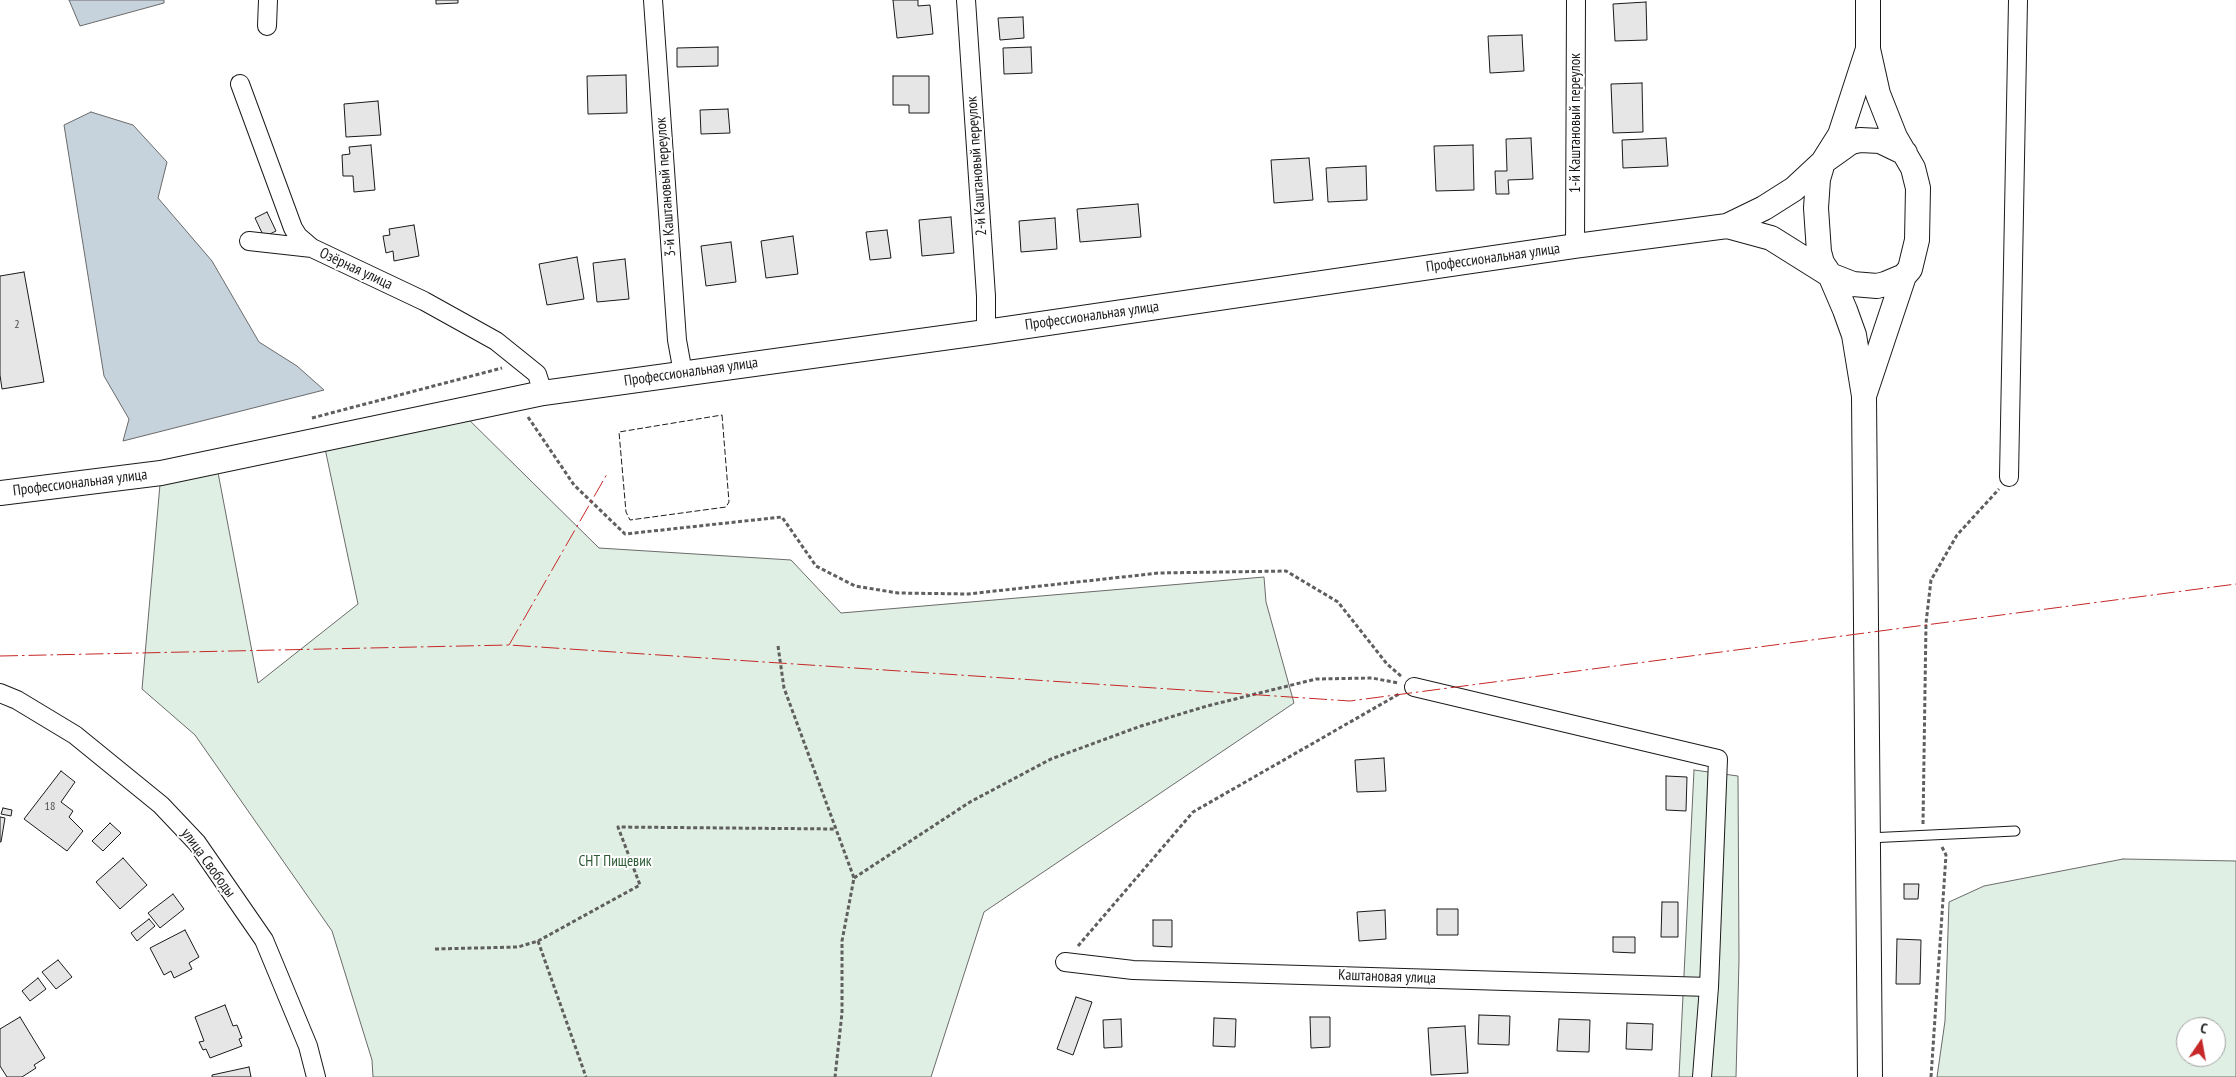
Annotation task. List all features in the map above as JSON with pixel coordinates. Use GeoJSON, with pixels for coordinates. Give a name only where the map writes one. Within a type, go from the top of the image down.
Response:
{"type":"FeatureCollection","features":[{"type":"Feature","properties":{"kind":"street"},"geometry":{"type":"LineString","coordinates":[[267,26],[268,0]]}},
{"type":"Feature","properties":{"kind":"street","name":"3-й Каштановый переулок"},"geometry":{"type":"LineString","coordinates":[[653,0],[677,340],[683,373]]}},
{"type":"Feature","properties":{"kind":"street","name":"2-й Каштановый переулок"},"geometry":{"type":"LineString","coordinates":[[966,0],[986,296],[986,332]]}},
{"type":"Feature","properties":{"kind":"street","name":"1-й Каштановый переулок"},"geometry":{"type":"LineString","coordinates":[[1575,246],[1576,0]]}},
{"type":"Feature","properties":{"kind":"street"},"geometry":{"type":"LineString","coordinates":[[1727,226],[1771,238],[1830,275],[1853,284],[1876,286],[1895,281],[1904,276],[1910,269],[1916,250],[1918,215],[1916,176],[1884,112],[1868,49],[1868,0]]}},
{"type":"Feature","properties":{"kind":"street"},"geometry":{"type":"LineString","coordinates":[[2009,477],[2018,0]]}},
{"type":"Feature","properties":{"kind":"street"},"geometry":{"type":"LineString","coordinates":[[1868,49],[1840,135],[1823,162],[1817,192],[1818,238],[1822,263],[1830,275],[1854,335],[1864,396],[1870,1077]]}},
{"type":"Feature","properties":{"kind":"street","name":"Озёрная улица"},"geometry":{"type":"LineString","coordinates":[[240,84],[293,228],[298,236],[312,248],[424,301],[496,342],[537,374],[543,392]]}},
{"type":"Feature","properties":{"kind":"street"},"geometry":{"type":"LineString","coordinates":[[1727,226],[1764,208],[1794,189],[1842,147],[1860,140],[1880,141],[1905,153]]}},
{"type":"Feature","properties":{"kind":"street","name":"Профессиональная улица"},"geometry":{"type":"LineString","coordinates":[[0,493],[161,473],[543,392],[986,332],[1575,246],[1727,226]]}},
{"type":"Feature","properties":{"kind":"street"},"geometry":{"type":"LineString","coordinates":[[249,241],[312,248]]}},
{"type":"Feature","properties":{"kind":"street"},"geometry":{"type":"LineString","coordinates":[[1864,396],[1904,276]]}},
{"type":"Feature","properties":{"kind":"street"},"geometry":{"type":"LineString","coordinates":[[1414,687],[1718,759],[1709,987],[1702,1077]]}},
{"type":"Feature","properties":{"kind":"street","name":"улица Свободы"},"geometry":{"type":"LineString","coordinates":[[0,693],[17,700],[75,734],[161,805],[197,843],[264,940],[308,1046],[316,1077]]}},
{"type":"Feature","properties":{"kind":"street","name":"Каштановая улица"},"geometry":{"type":"LineString","coordinates":[[1065,962],[1133,970],[1709,987]]}},
{"type":"Feature","properties":{"kind":"lane"},"geometry":{"type":"LineString","coordinates":[[1867,838],[2015,831]]}},
{"type":"Feature","properties":{"kind":"path"},"geometry":{"type":"LineString","coordinates":[[311,418],[521,363]]}},
{"type":"Feature","properties":{"kind":"path"},"geometry":{"type":"LineString","coordinates":[[515,398],[574,485],[624,534],[782,517],[816,566],[855,586],[898,593],[968,594],[1158,573],[1286,571],[1338,602],[1387,664],[1414,687]]}},
{"type":"Feature","properties":{"kind":"path"},"geometry":{"type":"LineString","coordinates":[[1931,1077],[1946,855],[1936,835],[1923,827],[1926,623],[1931,580],[1957,535],[2009,477]]}},
{"type":"Feature","properties":{"kind":"path"},"geometry":{"type":"LineString","coordinates":[[778,646],[784,688],[854,878],[842,942],[842,1013],[835,1077]]}},
{"type":"Feature","properties":{"kind":"path"},"geometry":{"type":"LineString","coordinates":[[854,878],[970,802],[1051,759],[1141,726],[1207,706],[1316,679],[1372,678],[1414,687]]}},
{"type":"Feature","properties":{"kind":"path"},"geometry":{"type":"LineString","coordinates":[[1065,962],[1193,812],[1414,687]]}},
{"type":"Feature","properties":{"kind":"path"},"geometry":{"type":"LineString","coordinates":[[435,950],[518,947],[538,941],[640,884],[618,827],[836,829]]}},
{"type":"Feature","properties":{"kind":"path"},"geometry":{"type":"LineString","coordinates":[[538,941],[586,1077]]}},
{"type":"Feature","properties":{"kind":"green space","name":"СНТ Пищевик"},"geometry":{"type":"Polygon","coordinates":[[[458,409],[599,548],[791,560],[841,613],[1264,577],[1266,602],[1294,703],[984,912],[931,1077],[373,1077],[372,1060],[332,931],[195,735],[142,689],[161,473],[216,462],[258,683],[358,604],[323,439],[458,409]]]}},
{"type":"Feature","properties":{"kind":"green space"},"geometry":{"type":"Polygon","coordinates":[[[1694,770],[1738,776],[1739,960],[1736,1077],[1679,1077],[1694,770]]]}},
{"type":"Feature","properties":{"kind":"green space"},"geometry":{"type":"Polygon","coordinates":[[[2123,859],[2236,861],[2236,1077],[1937,1077],[1945,1021],[1949,902],[1984,886],[2123,859]]]}},
{"type":"Feature","properties":{"kind":"shaded area"},"geometry":{"type":"Polygon","coordinates":[[[69,0],[164,0],[164,3],[80,26],[69,0]]]}},
{"type":"Feature","properties":{"kind":"shaded area"},"geometry":{"type":"Polygon","coordinates":[[[91,112],[133,125],[167,162],[158,198],[212,261],[259,342],[297,366],[324,390],[123,441],[129,419],[104,376],[64,125],[91,112]]]}},
{"type":"Feature","properties":{"kind":"building"},"geometry":{"type":"Polygon","coordinates":[[[436,0],[458,0],[458,3],[436,4],[436,0]]]}},
{"type":"Feature","properties":{"kind":"building"},"geometry":{"type":"Polygon","coordinates":[[[893,0],[918,0],[918,6],[930,5],[933,34],[897,38],[893,0]]]}},
{"type":"Feature","properties":{"kind":"building"},"geometry":{"type":"Polygon","coordinates":[[[1646,2],[1647,40],[1615,41],[1613,4],[1646,2]]]}},
{"type":"Feature","properties":{"kind":"building"},"geometry":{"type":"Polygon","coordinates":[[[1023,17],[1024,38],[1000,40],[998,18],[1023,17]]]}},
{"type":"Feature","properties":{"kind":"building"},"geometry":{"type":"Polygon","coordinates":[[[1522,35],[1524,71],[1490,73],[1488,36],[1522,35]]]}},
{"type":"Feature","properties":{"kind":"building"},"geometry":{"type":"Polygon","coordinates":[[[718,47],[718,66],[677,67],[677,48],[718,47]]]}},
{"type":"Feature","properties":{"kind":"building"},"geometry":{"type":"Polygon","coordinates":[[[1031,47],[1032,73],[1004,74],[1003,48],[1031,47]]]}},
{"type":"Feature","properties":{"kind":"building"},"geometry":{"type":"Polygon","coordinates":[[[626,75],[627,113],[588,114],[587,76],[626,75]]]}},
{"type":"Feature","properties":{"kind":"building"},"geometry":{"type":"Polygon","coordinates":[[[893,76],[929,76],[929,113],[909,113],[909,105],[893,105],[893,76]]]}},
{"type":"Feature","properties":{"kind":"building"},"geometry":{"type":"Polygon","coordinates":[[[1642,83],[1643,132],[1613,133],[1611,84],[1642,83]]]}},
{"type":"Feature","properties":{"kind":"building"},"geometry":{"type":"Polygon","coordinates":[[[378,101],[381,135],[346,137],[344,104],[378,101]]]}},
{"type":"Feature","properties":{"kind":"building"},"geometry":{"type":"Polygon","coordinates":[[[728,109],[730,133],[701,134],[700,110],[728,109]]]}},
{"type":"Feature","properties":{"kind":"building"},"geometry":{"type":"Polygon","coordinates":[[[1531,138],[1533,179],[1508,180],[1509,194],[1496,194],[1495,171],[1507,171],[1506,139],[1531,138]]]}},
{"type":"Feature","properties":{"kind":"building"},"geometry":{"type":"Polygon","coordinates":[[[1666,138],[1668,166],[1623,168],[1622,140],[1666,138]]]}},
{"type":"Feature","properties":{"kind":"building"},"geometry":{"type":"Polygon","coordinates":[[[371,145],[375,190],[354,192],[353,176],[343,176],[342,155],[350,154],[349,147],[371,145]]]}},
{"type":"Feature","properties":{"kind":"building"},"geometry":{"type":"Polygon","coordinates":[[[1473,145],[1474,190],[1436,191],[1434,146],[1473,145]]]}},
{"type":"Feature","properties":{"kind":"building"},"geometry":{"type":"Polygon","coordinates":[[[1309,158],[1313,200],[1274,203],[1271,160],[1309,158]]]}},
{"type":"Feature","properties":{"kind":"building"},"geometry":{"type":"Polygon","coordinates":[[[1366,166],[1367,200],[1328,202],[1326,168],[1366,166]]]}},
{"type":"Feature","properties":{"kind":"building"},"geometry":{"type":"Polygon","coordinates":[[[1138,204],[1141,237],[1080,242],[1077,209],[1138,204]]]}},
{"type":"Feature","properties":{"kind":"building"},"geometry":{"type":"Polygon","coordinates":[[[267,212],[276,231],[264,237],[255,218],[267,212]]]}},
{"type":"Feature","properties":{"kind":"building"},"geometry":{"type":"Polygon","coordinates":[[[951,217],[954,253],[922,256],[919,220],[951,217]]]}},
{"type":"Feature","properties":{"kind":"building"},"geometry":{"type":"Polygon","coordinates":[[[1055,218],[1057,249],[1021,252],[1019,221],[1055,218]]]}},
{"type":"Feature","properties":{"kind":"building"},"geometry":{"type":"Polygon","coordinates":[[[414,225],[419,256],[394,261],[393,251],[386,253],[383,236],[390,235],[389,229],[414,225]]]}},
{"type":"Feature","properties":{"kind":"building"},"geometry":{"type":"Polygon","coordinates":[[[887,230],[891,258],[870,260],[866,232],[887,230]]]}},
{"type":"Feature","properties":{"kind":"building"},"geometry":{"type":"Polygon","coordinates":[[[793,236],[798,274],[766,278],[761,241],[793,236]]]}},
{"type":"Feature","properties":{"kind":"building"},"geometry":{"type":"Polygon","coordinates":[[[731,242],[736,282],[706,286],[701,246],[731,242]]]}},
{"type":"Feature","properties":{"kind":"building"},"geometry":{"type":"Polygon","coordinates":[[[577,257],[584,299],[547,305],[539,264],[577,257]]]}},
{"type":"Feature","properties":{"kind":"building"},"geometry":{"type":"Polygon","coordinates":[[[625,259],[629,299],[597,302],[593,263],[625,259]]]}},
{"type":"Feature","properties":{"kind":"building"},"geometry":{"type":"Polygon","coordinates":[[[24,272],[44,382],[2,389],[0,375],[0,276],[24,272]]]}},
{"type":"Feature","properties":{"kind":"building"},"geometry":{"type":"Polygon","coordinates":[[[1384,758],[1386,791],[1357,792],[1355,760],[1384,758]]]}},
{"type":"Feature","properties":{"kind":"building"},"geometry":{"type":"Polygon","coordinates":[[[61,771],[75,782],[61,802],[73,811],[69,817],[83,831],[67,851],[24,819],[61,771]]]}},
{"type":"Feature","properties":{"kind":"building"},"geometry":{"type":"Polygon","coordinates":[[[1666,776],[1687,777],[1686,811],[1666,810],[1666,776]]]}},
{"type":"Feature","properties":{"kind":"building"},"geometry":{"type":"Polygon","coordinates":[[[3,808],[12,810],[11,816],[1,814],[3,808]]]}},
{"type":"Feature","properties":{"kind":"building"},"geometry":{"type":"Polygon","coordinates":[[[0,817],[5,818],[1,842],[0,842],[0,817]]]}},
{"type":"Feature","properties":{"kind":"building"},"geometry":{"type":"Polygon","coordinates":[[[110,823],[121,833],[103,851],[92,841],[110,823]]]}},
{"type":"Feature","properties":{"kind":"building"},"geometry":{"type":"Polygon","coordinates":[[[123,858],[147,885],[120,909],[96,882],[123,858]]]}},
{"type":"Feature","properties":{"kind":"building"},"geometry":{"type":"Polygon","coordinates":[[[1904,884],[1919,884],[1918,899],[1904,899],[1904,884]]]}},
{"type":"Feature","properties":{"kind":"building"},"geometry":{"type":"Polygon","coordinates":[[[173,894],[184,909],[160,928],[148,913],[173,894]]]}},
{"type":"Feature","properties":{"kind":"building"},"geometry":{"type":"Polygon","coordinates":[[[1662,902],[1678,902],[1678,937],[1661,937],[1662,902]]]}},
{"type":"Feature","properties":{"kind":"building"},"geometry":{"type":"Polygon","coordinates":[[[1437,909],[1458,909],[1458,935],[1437,935],[1437,909]]]}},
{"type":"Feature","properties":{"kind":"building"},"geometry":{"type":"Polygon","coordinates":[[[1385,910],[1386,939],[1359,941],[1357,912],[1385,910]]]}},
{"type":"Feature","properties":{"kind":"building"},"geometry":{"type":"Polygon","coordinates":[[[149,919],[155,926],[137,941],[131,933],[149,919]]]}},
{"type":"Feature","properties":{"kind":"building"},"geometry":{"type":"Polygon","coordinates":[[[1153,920],[1172,920],[1172,947],[1153,946],[1153,920]]]}},
{"type":"Feature","properties":{"kind":"building"},"geometry":{"type":"Polygon","coordinates":[[[185,930],[199,957],[189,963],[192,969],[174,978],[171,971],[164,975],[150,948],[185,930]]]}},
{"type":"Feature","properties":{"kind":"building"},"geometry":{"type":"Polygon","coordinates":[[[1613,937],[1635,937],[1635,953],[1613,952],[1613,937]]]}},
{"type":"Feature","properties":{"kind":"building"},"geometry":{"type":"Polygon","coordinates":[[[1897,939],[1921,940],[1920,984],[1896,984],[1897,939]]]}},
{"type":"Feature","properties":{"kind":"building"},"geometry":{"type":"Polygon","coordinates":[[[58,960],[72,977],[56,989],[42,972],[58,960]]]}},
{"type":"Feature","properties":{"kind":"building"},"geometry":{"type":"Polygon","coordinates":[[[38,978],[46,989],[30,1001],[22,991],[38,978]]]}},
{"type":"Feature","properties":{"kind":"building"},"geometry":{"type":"Polygon","coordinates":[[[1076,997],[1092,1002],[1073,1055],[1057,1049],[1076,997]]]}},
{"type":"Feature","properties":{"kind":"building"},"geometry":{"type":"Polygon","coordinates":[[[225,1005],[233,1026],[237,1025],[242,1038],[239,1039],[242,1046],[210,1058],[206,1049],[203,1050],[199,1042],[204,1041],[195,1017],[225,1005]]]}},
{"type":"Feature","properties":{"kind":"building"},"geometry":{"type":"Polygon","coordinates":[[[1479,1015],[1510,1016],[1509,1045],[1478,1044],[1479,1015]]]}},
{"type":"Feature","properties":{"kind":"building"},"geometry":{"type":"Polygon","coordinates":[[[20,1017],[45,1058],[34,1065],[36,1068],[22,1077],[7,1077],[0,1066],[0,1029],[20,1017]]]}},
{"type":"Feature","properties":{"kind":"building"},"geometry":{"type":"Polygon","coordinates":[[[1310,1017],[1330,1017],[1330,1047],[1311,1048],[1310,1017]]]}},
{"type":"Feature","properties":{"kind":"building"},"geometry":{"type":"Polygon","coordinates":[[[1214,1018],[1236,1019],[1235,1047],[1213,1046],[1214,1018]]]}},
{"type":"Feature","properties":{"kind":"building"},"geometry":{"type":"Polygon","coordinates":[[[1121,1019],[1122,1047],[1104,1048],[1103,1020],[1121,1019]]]}},
{"type":"Feature","properties":{"kind":"building"},"geometry":{"type":"Polygon","coordinates":[[[1559,1019],[1590,1020],[1589,1052],[1557,1051],[1559,1019]]]}},
{"type":"Feature","properties":{"kind":"building"},"geometry":{"type":"Polygon","coordinates":[[[1627,1023],[1653,1024],[1652,1050],[1626,1049],[1627,1023]]]}},
{"type":"Feature","properties":{"kind":"building"},"geometry":{"type":"Polygon","coordinates":[[[1465,1026],[1468,1073],[1431,1075],[1428,1028],[1465,1026]]]}},
{"type":"Feature","properties":{"kind":"building"},"geometry":{"type":"Polygon","coordinates":[[[249,1067],[251,1077],[212,1077],[212,1075],[249,1067]]]}},
{"type":"Feature","properties":{"kind":"fence"},"geometry":{"type":"LineString","coordinates":[[722,415],[729,502],[726,507],[630,520],[626,512],[619,432],[722,415]]}},
{"type":"Feature","properties":{"kind":"power"},"geometry":{"type":"LineString","coordinates":[[509,645],[607,474]]}},
{"type":"Feature","properties":{"kind":"power"},"geometry":{"type":"LineString","coordinates":[[0,656],[509,645],[1350,701],[2236,584]]}}]}
